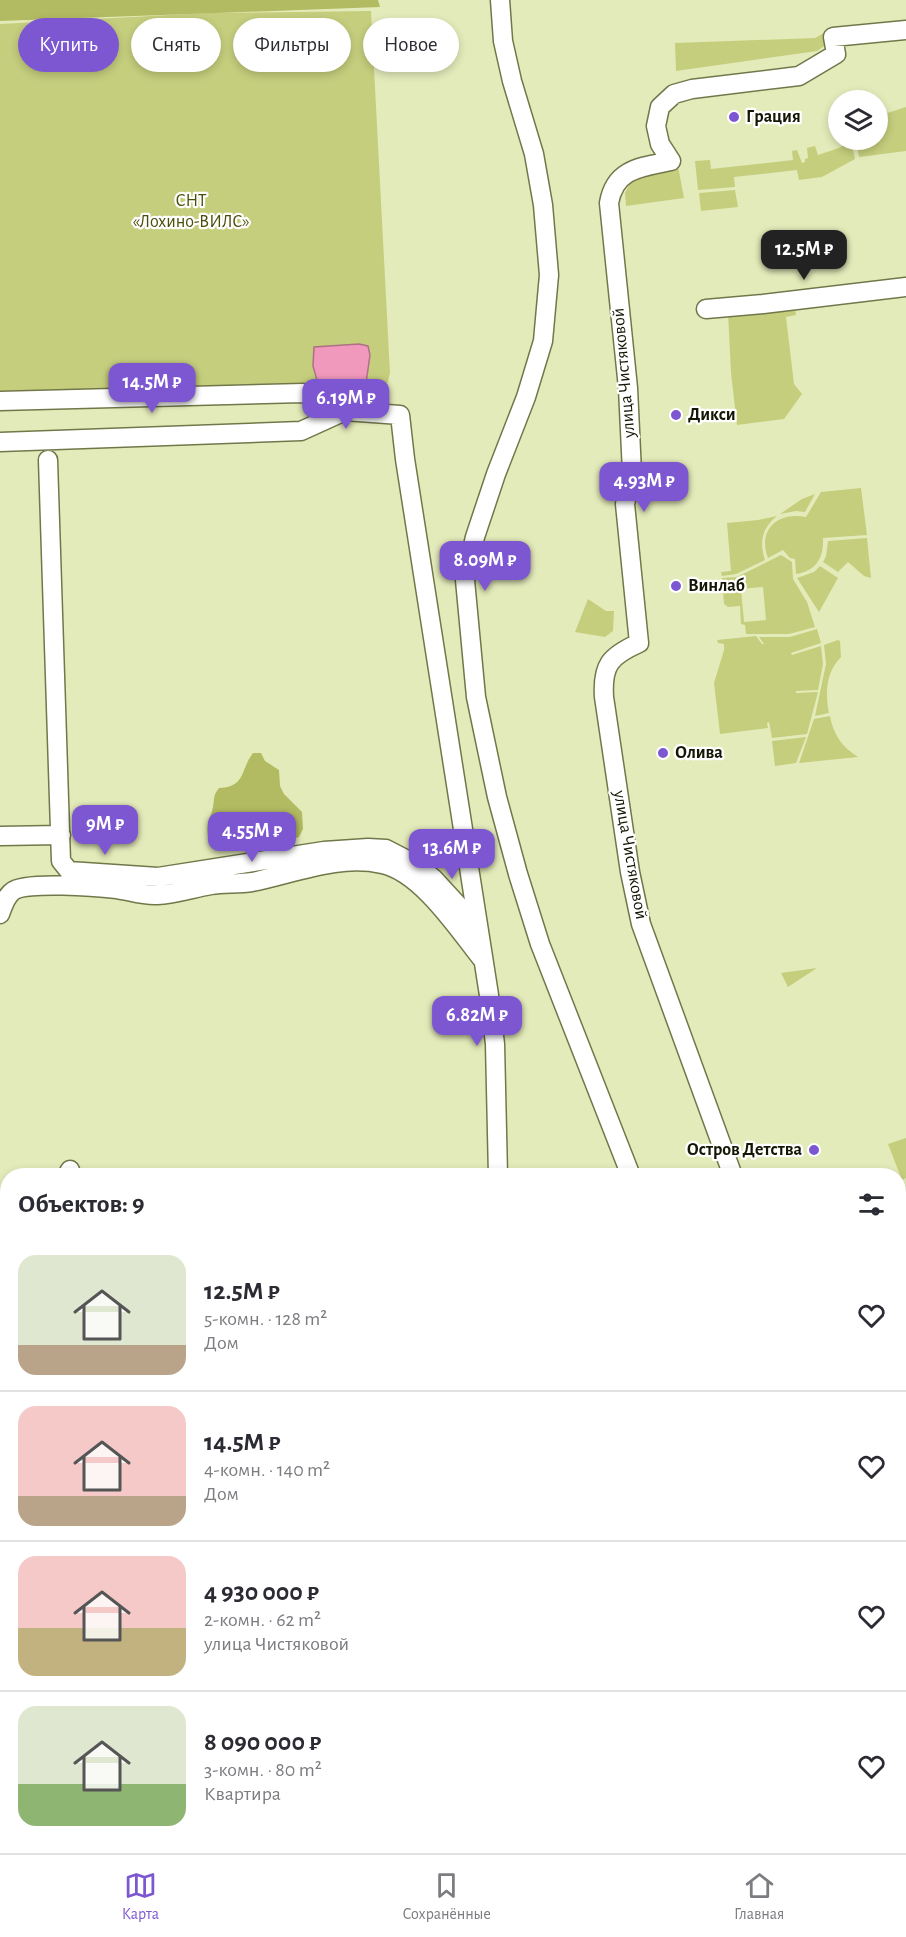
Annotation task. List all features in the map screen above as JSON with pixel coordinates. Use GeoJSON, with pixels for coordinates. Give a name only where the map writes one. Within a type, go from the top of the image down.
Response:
{"type":"FeatureCollection","features":[{"type":"Feature","properties":{"kind":"street"},"geometry":{"type":"LineString","coordinates":[[501,3],[503,41],[512,81],[534,154],[541,195],[549,275],[543,341],[526,397],[474,537],[465,580],[477,697],[497,797],[540,944],[628,1168]]}},
{"type":"Feature","properties":{"kind":"street","name":"улица Чистяковой"},"geometry":{"type":"LineString","coordinates":[[730,1168],[641,924],[630,873],[604,697],[603,680],[607,665],[620,651],[639,643],[625,504],[632,473],[628,388],[609,203],[611,192],[617,181],[627,172],[671,161],[660,144],[656,126],[660,107],[674,94],[692,89],[799,76],[836,54],[833,37],[906,30]]}},
{"type":"Feature","properties":{"kind":"street"},"geometry":{"type":"LineString","coordinates":[[706,309],[906,287]]}},
{"type":"Feature","properties":{"kind":"street"},"geometry":{"type":"LineString","coordinates":[[0,401],[303,393],[324,400],[345,411],[400,415],[495,1044],[498,1168]]}},
{"type":"Feature","properties":{"kind":"street"},"geometry":{"type":"LineString","coordinates":[[0,442],[300,431],[345,411]]}},
{"type":"Feature","properties":{"kind":"street"},"geometry":{"type":"LineString","coordinates":[[48,460],[62,861],[69,871],[158,877],[324,851],[386,849],[417,865],[434,879],[478,927]]}},
{"type":"Feature","properties":{"kind":"street"},"geometry":{"type":"LineString","coordinates":[[0,836],[61,835]]}},
{"type":"Feature","properties":{"kind":"street"},"geometry":{"type":"LineString","coordinates":[[0,914],[12,891],[26,886],[115,889],[154,895],[176,894],[212,885],[250,882],[344,862],[382,864],[397,870],[418,884],[446,914],[483,961]]}},
{"type":"Feature","properties":{"kind":"green space"},"geometry":{"type":"Polygon","coordinates":[[[0,0],[378,0],[380,7],[81,18],[18,18],[18,20],[0,21],[0,0]]]}},
{"type":"Feature","properties":{"kind":"green space","name":"СНТ «Лохино-ВИЛС»"},"geometry":{"type":"Polygon","coordinates":[[[371,11],[371,18],[363,18],[363,72],[374,72],[390,373],[384,397],[0,409],[0,24],[18,23],[18,72],[119,72],[119,18],[113,18],[208,13],[371,11]]]}},
{"type":"Feature","properties":{"kind":"green space"},"geometry":{"type":"Polygon","coordinates":[[[835,27],[836,38],[817,51],[676,71],[675,43],[815,38],[835,27]]]}},
{"type":"Feature","properties":{"kind":"green space"},"geometry":{"type":"Polygon","coordinates":[[[906,107],[906,151],[859,157],[858,150],[888,150],[888,113],[906,107]]]}},
{"type":"Feature","properties":{"kind":"green space"},"geometry":{"type":"Polygon","coordinates":[[[815,146],[818,155],[833,150],[853,150],[855,159],[822,177],[799,180],[797,170],[734,177],[735,187],[698,190],[695,161],[710,160],[711,169],[793,160],[792,151],[797,150],[802,163],[808,158],[807,148],[815,146]]]}},
{"type":"Feature","properties":{"kind":"green space"},"geometry":{"type":"Polygon","coordinates":[[[678,166],[684,198],[626,206],[625,193],[634,176],[678,166]]]}},
{"type":"Feature","properties":{"kind":"green space"},"geometry":{"type":"Polygon","coordinates":[[[735,190],[738,207],[701,211],[699,193],[735,190]]]}},
{"type":"Feature","properties":{"kind":"green space"},"geometry":{"type":"Polygon","coordinates":[[[795,308],[796,315],[786,317],[794,384],[802,394],[784,419],[737,425],[731,373],[728,312],[795,308]]]}},
{"type":"Feature","properties":{"kind":"green space"},"geometry":{"type":"Polygon","coordinates":[[[861,488],[867,535],[823,538],[822,552],[814,567],[796,574],[795,559],[790,558],[783,550],[768,558],[765,539],[772,525],[787,517],[806,517],[821,492],[861,488]]]}},
{"type":"Feature","properties":{"kind":"green space"},"geometry":{"type":"Polygon","coordinates":[[[815,494],[805,512],[780,514],[802,499],[815,494]]]}},
{"type":"Feature","properties":{"kind":"green space"},"geometry":{"type":"Polygon","coordinates":[[[777,516],[768,525],[763,536],[762,547],[765,560],[736,574],[722,576],[721,572],[731,571],[727,523],[777,516]]]}},
{"type":"Feature","properties":{"kind":"green space"},"geometry":{"type":"Polygon","coordinates":[[[867,538],[871,578],[864,576],[848,562],[838,572],[823,562],[828,541],[867,538]]]}},
{"type":"Feature","properties":{"kind":"green space"},"geometry":{"type":"Polygon","coordinates":[[[781,555],[792,562],[793,579],[807,602],[815,627],[789,634],[746,634],[745,625],[741,624],[740,606],[728,607],[724,604],[722,578],[737,577],[781,555]],[[763,587],[741,589],[744,622],[766,620],[763,587]]]}},
{"type":"Feature","properties":{"kind":"green space"},"geometry":{"type":"Polygon","coordinates":[[[820,566],[838,578],[819,612],[797,578],[814,572],[820,566]]]}},
{"type":"Feature","properties":{"kind":"green space"},"geometry":{"type":"Polygon","coordinates":[[[588,599],[606,611],[614,611],[613,631],[605,637],[575,632],[588,599]]]}},
{"type":"Feature","properties":{"kind":"green space"},"geometry":{"type":"Polygon","coordinates":[[[817,629],[821,643],[791,653],[792,655],[821,646],[823,664],[818,690],[796,691],[796,693],[818,692],[807,734],[772,738],[769,722],[767,723],[768,728],[720,734],[714,683],[724,644],[718,643],[717,640],[756,636],[764,644],[759,637],[790,637],[817,629]]]}},
{"type":"Feature","properties":{"kind":"green space"},"geometry":{"type":"Polygon","coordinates":[[[838,640],[841,657],[832,669],[828,683],[829,713],[815,716],[826,664],[824,645],[838,640]]]}},
{"type":"Feature","properties":{"kind":"green space"},"geometry":{"type":"Polygon","coordinates":[[[830,716],[833,729],[839,739],[858,757],[799,763],[814,719],[830,716]]]}},
{"type":"Feature","properties":{"kind":"green space"},"geometry":{"type":"Polygon","coordinates":[[[806,737],[796,763],[775,766],[772,741],[806,737]]]}},
{"type":"Feature","properties":{"kind":"green space"},"geometry":{"type":"Polygon","coordinates":[[[253,753],[261,753],[265,761],[279,770],[280,786],[284,794],[302,812],[303,829],[299,837],[260,844],[239,834],[220,838],[208,836],[207,829],[214,796],[219,788],[228,787],[238,781],[253,753]]]}},
{"type":"Feature","properties":{"kind":"green space"},"geometry":{"type":"Polygon","coordinates":[[[817,968],[788,987],[781,973],[817,968]]]}},
{"type":"Feature","properties":{"kind":"green space"},"geometry":{"type":"Polygon","coordinates":[[[906,1138],[906,1168],[897,1168],[888,1144],[906,1138]]]}},
{"type":"Feature","properties":{"kind":"shaded area"},"geometry":{"type":"Polygon","coordinates":[[[359,344],[368,346],[370,355],[366,383],[342,388],[318,384],[313,366],[314,347],[359,344]]]}},
{"type":"Feature","properties":{"kind":"place","name":"Грация"},"geometry":{"type":"Point","coordinates":[734,117]}},
{"type":"Feature","properties":{"kind":"place","name":"Дикси"},"geometry":{"type":"Point","coordinates":[676,415]}},
{"type":"Feature","properties":{"kind":"place","name":"Винлаб"},"geometry":{"type":"Point","coordinates":[676,586]}},
{"type":"Feature","properties":{"kind":"place","name":"Олива"},"geometry":{"type":"Point","coordinates":[663,753]}},
{"type":"Feature","properties":{"kind":"place","name":"Остров Детства"},"geometry":{"type":"Point","coordinates":[814,1150]}}]}
